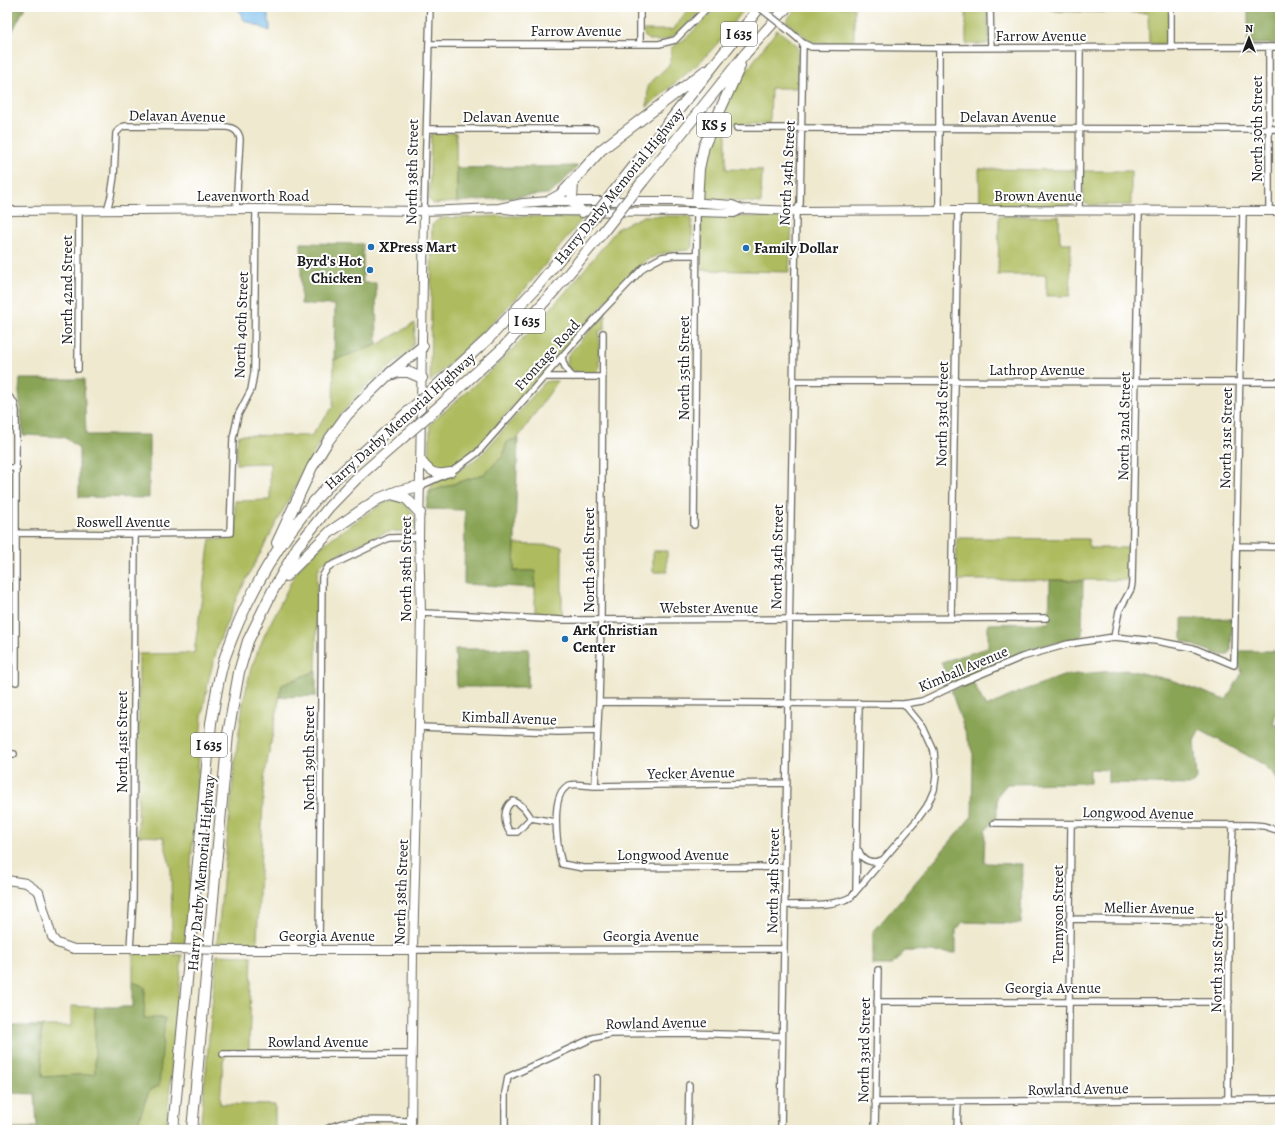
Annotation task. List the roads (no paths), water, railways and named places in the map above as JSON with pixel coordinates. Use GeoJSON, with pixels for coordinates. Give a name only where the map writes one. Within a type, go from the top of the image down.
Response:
{"type":"FeatureCollection","features":[{"type":"Feature","properties":{"kind":"highway","name":"Harry Darby Memorial Highway"},"geometry":{"type":"LineString","coordinates":[[173,1130],[211,723],[224,658],[242,615],[265,569],[300,518],[330,484],[489,338],[535,289],[624,180],[760,7]]}},
{"type":"Feature","properties":{"kind":"highway","name":"Harry Darby Memorial Highway"},"geometry":{"type":"LineString","coordinates":[[192,1130],[228,734],[239,672],[248,641],[273,590],[298,546],[329,507],[357,478],[503,348],[555,290],[746,53],[787,7]]}},
{"type":"Feature","properties":{"kind":"highway","name":"KS 5"},"geometry":{"type":"LineString","coordinates":[[697,207],[699,168],[704,146],[746,53]]}},
{"type":"Feature","properties":{"kind":"highway"},"geometry":{"type":"LineString","coordinates":[[549,201],[560,195],[581,170],[601,150],[717,61]]}},
{"type":"Feature","properties":{"kind":"highway"},"geometry":{"type":"LineString","coordinates":[[573,181],[572,201],[582,212]]}},
{"type":"Feature","properties":{"kind":"highway"},"geometry":{"type":"LineString","coordinates":[[265,569],[312,467],[347,415],[386,376],[423,346]]}},
{"type":"Feature","properties":{"kind":"highway"},"geometry":{"type":"LineString","coordinates":[[386,376],[398,372],[408,372],[422,378]]}},
{"type":"Feature","properties":{"kind":"highway"},"geometry":{"type":"LineString","coordinates":[[273,590],[295,565],[331,531],[378,499],[420,486]]}},
{"type":"Feature","properties":{"kind":"highway"},"geometry":{"type":"LineString","coordinates":[[391,494],[406,498],[420,513]]}},
{"type":"Feature","properties":{"kind":"main road","name":"Leavenworth Road"},"geometry":{"type":"LineString","coordinates":[[7,211],[256,209],[424,211],[498,208],[523,203],[549,201],[697,207]]}},
{"type":"Feature","properties":{"kind":"main road","name":"Leavenworth Road"},"geometry":{"type":"LineString","coordinates":[[498,208],[522,211],[582,212],[732,205],[742,209],[796,211]]}},
{"type":"Feature","properties":{"kind":"main road","name":"North 38th Street"},"geometry":{"type":"LineString","coordinates":[[411,1130],[413,950],[421,613],[419,537],[424,211]]}},
{"type":"Feature","properties":{"kind":"main road","name":"Brown Avenue"},"geometry":{"type":"LineString","coordinates":[[796,211],[1280,211]]}},
{"type":"Feature","properties":{"kind":"main road"},"geometry":{"type":"LineString","coordinates":[[421,460],[429,470],[434,473],[441,474],[451,472]]}},
{"type":"Feature","properties":{"kind":"main road","name":"Georgia Avenue"},"geometry":{"type":"LineString","coordinates":[[7,880],[26,883],[39,892],[52,937],[57,943],[74,949],[413,950]]}},
{"type":"Feature","properties":{"kind":"street","name":"North 38th Street"},"geometry":{"type":"LineString","coordinates":[[424,211],[430,7]]}},
{"type":"Feature","properties":{"kind":"street"},"geometry":{"type":"LineString","coordinates":[[640,7],[640,43]]}},
{"type":"Feature","properties":{"kind":"street","name":"Farrow Avenue"},"geometry":{"type":"LineString","coordinates":[[430,44],[659,44],[675,40],[708,7]]}},
{"type":"Feature","properties":{"kind":"street"},"geometry":{"type":"LineString","coordinates":[[760,7],[803,43]]}},
{"type":"Feature","properties":{"kind":"street"},"geometry":{"type":"LineString","coordinates":[[990,7],[991,48]]}},
{"type":"Feature","properties":{"kind":"street"},"geometry":{"type":"LineString","coordinates":[[1171,7],[1171,48]]}},
{"type":"Feature","properties":{"kind":"street","name":"Farrow Avenue"},"geometry":{"type":"LineString","coordinates":[[803,43],[811,47],[1280,48]]}},
{"type":"Feature","properties":{"kind":"street","name":"North 34th Street"},"geometry":{"type":"LineString","coordinates":[[781,1130],[787,783],[788,619],[796,211],[800,204],[803,43]]}},
{"type":"Feature","properties":{"kind":"street"},"geometry":{"type":"LineString","coordinates":[[939,48],[939,210]]}},
{"type":"Feature","properties":{"kind":"street"},"geometry":{"type":"LineString","coordinates":[[1079,211],[1080,48]]}},
{"type":"Feature","properties":{"kind":"street","name":"North 30th Street"},"geometry":{"type":"LineString","coordinates":[[1269,48],[1269,211]]}},
{"type":"Feature","properties":{"kind":"street","name":"Delavan Avenue"},"geometry":{"type":"LineString","coordinates":[[107,210],[114,176],[116,133],[119,129],[126,126],[227,127],[236,130],[240,138],[236,209]]}},
{"type":"Feature","properties":{"kind":"street","name":"Delavan Avenue"},"geometry":{"type":"LineString","coordinates":[[426,129],[595,128]]}},
{"type":"Feature","properties":{"kind":"street","name":"Delavan Avenue"},"geometry":{"type":"LineString","coordinates":[[736,128],[1280,129]]}},
{"type":"Feature","properties":{"kind":"street","name":"North 35th Street"},"geometry":{"type":"LineString","coordinates":[[694,525],[697,207]]}},
{"type":"Feature","properties":{"kind":"street","name":"North 40th Street"},"geometry":{"type":"LineString","coordinates":[[230,533],[233,438],[238,415],[251,390],[254,373],[256,209]]}},
{"type":"Feature","properties":{"kind":"street","name":"North 33rd Street"},"geometry":{"type":"LineString","coordinates":[[951,618],[958,210]]}},
{"type":"Feature","properties":{"kind":"street","name":"North 42nd Street"},"geometry":{"type":"LineString","coordinates":[[78,369],[79,211]]}},
{"type":"Feature","properties":{"kind":"street","name":"North 32nd Street"},"geometry":{"type":"LineString","coordinates":[[1114,637],[1119,611],[1131,589],[1132,583],[1137,382],[1139,211]]}},
{"type":"Feature","properties":{"kind":"street","name":"North 31st Street"},"geometry":{"type":"LineString","coordinates":[[1234,665],[1243,211]]}},
{"type":"Feature","properties":{"kind":"street","name":"Frontage Road"},"geometry":{"type":"LineString","coordinates":[[420,486],[451,472],[477,453],[602,311],[644,267],[662,257],[675,255],[696,255]]}},
{"type":"Feature","properties":{"kind":"street","name":"North 36th Street"},"geometry":{"type":"LineString","coordinates":[[595,786],[601,620],[603,333]]}},
{"type":"Feature","properties":{"kind":"street"},"geometry":{"type":"LineString","coordinates":[[562,356],[565,368],[573,377]]}},
{"type":"Feature","properties":{"kind":"street"},"geometry":{"type":"LineString","coordinates":[[544,377],[602,377]]}},
{"type":"Feature","properties":{"kind":"street","name":"Lathrop Avenue"},"geometry":{"type":"LineString","coordinates":[[793,381],[1280,382]]}},
{"type":"Feature","properties":{"kind":"street"},"geometry":{"type":"LineString","coordinates":[[7,395],[14,402],[16,411],[16,682]]}},
{"type":"Feature","properties":{"kind":"street"},"geometry":{"type":"LineString","coordinates":[[7,468],[17,468]]}},
{"type":"Feature","properties":{"kind":"street","name":"Roswell Avenue"},"geometry":{"type":"LineString","coordinates":[[16,533],[230,533]]}},
{"type":"Feature","properties":{"kind":"street","name":"North 41st Street"},"geometry":{"type":"LineString","coordinates":[[130,949],[133,892],[135,534]]}},
{"type":"Feature","properties":{"kind":"street","name":"North 39th Street"},"geometry":{"type":"LineString","coordinates":[[319,950],[322,577],[328,567],[389,538],[419,537]]}},
{"type":"Feature","properties":{"kind":"street"},"geometry":{"type":"LineString","coordinates":[[1236,546],[1280,546]]}},
{"type":"Feature","properties":{"kind":"street","name":"Webster Avenue"},"geometry":{"type":"LineString","coordinates":[[421,613],[535,619],[601,620],[1046,618]]}},
{"type":"Feature","properties":{"kind":"street","name":"Kimball Avenue"},"geometry":{"type":"LineString","coordinates":[[599,702],[787,702],[904,704],[922,701],[962,682],[1022,657],[1068,644],[1114,637],[1156,641],[1193,648],[1234,665]]}},
{"type":"Feature","properties":{"kind":"street"},"geometry":{"type":"LineString","coordinates":[[856,890],[858,848],[859,703]]}},
{"type":"Feature","properties":{"kind":"street"},"geometry":{"type":"LineString","coordinates":[[785,904],[833,903],[843,901],[851,897],[917,820],[927,806],[934,790],[936,776],[934,752],[923,727],[904,704]]}},
{"type":"Feature","properties":{"kind":"street","name":"Kimball Avenue"},"geometry":{"type":"LineString","coordinates":[[419,727],[558,732],[597,731]]}},
{"type":"Feature","properties":{"kind":"street"},"geometry":{"type":"LineString","coordinates":[[7,754],[14,754]]}},
{"type":"Feature","properties":{"kind":"street","name":"Yecker Avenue"},"geometry":{"type":"LineString","coordinates":[[562,864],[555,822],[561,793],[571,784],[595,786],[787,783]]}},
{"type":"Feature","properties":{"kind":"street"},"geometry":{"type":"LineString","coordinates":[[531,818],[517,832],[510,832],[506,827],[506,810],[508,804],[513,801],[522,806],[531,818],[555,822]]}},
{"type":"Feature","properties":{"kind":"street","name":"Longwood Avenue"},"geometry":{"type":"LineString","coordinates":[[994,823],[1233,825],[1264,826],[1280,831]]}},
{"type":"Feature","properties":{"kind":"street","name":"Tennyson Street"},"geometry":{"type":"LineString","coordinates":[[1068,1101],[1070,824]]}},
{"type":"Feature","properties":{"kind":"street","name":"North 31st Street"},"geometry":{"type":"LineString","coordinates":[[1228,1100],[1229,921],[1233,825]]}},
{"type":"Feature","properties":{"kind":"street"},"geometry":{"type":"LineString","coordinates":[[858,848],[860,856],[866,861],[874,862],[884,858]]}},
{"type":"Feature","properties":{"kind":"street","name":"Longwood Avenue"},"geometry":{"type":"LineString","coordinates":[[562,864],[583,868],[785,867]]}},
{"type":"Feature","properties":{"kind":"street","name":"Mellier Avenue"},"geometry":{"type":"LineString","coordinates":[[1069,919],[1229,921]]}},
{"type":"Feature","properties":{"kind":"street","name":"Georgia Avenue"},"geometry":{"type":"LineString","coordinates":[[413,950],[783,949]]}},
{"type":"Feature","properties":{"kind":"street","name":"North 33rd Street"},"geometry":{"type":"LineString","coordinates":[[875,1130],[878,970]]}},
{"type":"Feature","properties":{"kind":"street","name":"Georgia Avenue"},"geometry":{"type":"LineString","coordinates":[[877,1002],[1229,1002]]}},
{"type":"Feature","properties":{"kind":"street","name":"Rowland Avenue"},"geometry":{"type":"LineString","coordinates":[[505,1130],[505,1094],[508,1076],[593,1038],[612,1034],[685,1033],[782,1036]]}},
{"type":"Feature","properties":{"kind":"street","name":"Rowland Avenue"},"geometry":{"type":"LineString","coordinates":[[223,1054],[412,1054]]}},
{"type":"Feature","properties":{"kind":"street"},"geometry":{"type":"LineString","coordinates":[[596,1130],[597,1078]]}},
{"type":"Feature","properties":{"kind":"street"},"geometry":{"type":"LineString","coordinates":[[688,1130],[689,1085]]}},
{"type":"Feature","properties":{"kind":"street","name":"Rowland Avenue"},"geometry":{"type":"LineString","coordinates":[[875,1102],[1280,1099]]}},
{"type":"Feature","properties":{"kind":"street"},"geometry":{"type":"LineString","coordinates":[[957,1130],[958,1102]]}},
{"type":"Feature","properties":{"kind":"street"},"geometry":{"type":"LineString","coordinates":[[325,1130],[332,1126],[357,1121],[411,1121]]}},
{"type":"Feature","properties":{"kind":"water"},"geometry":{"type":"Polygon","coordinates":[[[237,7],[266,7],[270,31],[244,20],[237,7]]]}},
{"type":"Feature","properties":{"kind":"place","name":"XPress Mart"},"geometry":{"type":"Point","coordinates":[371,247]}},
{"type":"Feature","properties":{"kind":"place","name":"Family Dollar"},"geometry":{"type":"Point","coordinates":[746,248]}},
{"type":"Feature","properties":{"kind":"place","name":"Byrd's Hot Chicken"},"geometry":{"type":"Point","coordinates":[370,270]}},
{"type":"Feature","properties":{"kind":"place","name":"Ark Christian Center"},"geometry":{"type":"Point","coordinates":[565,639]}}]}
